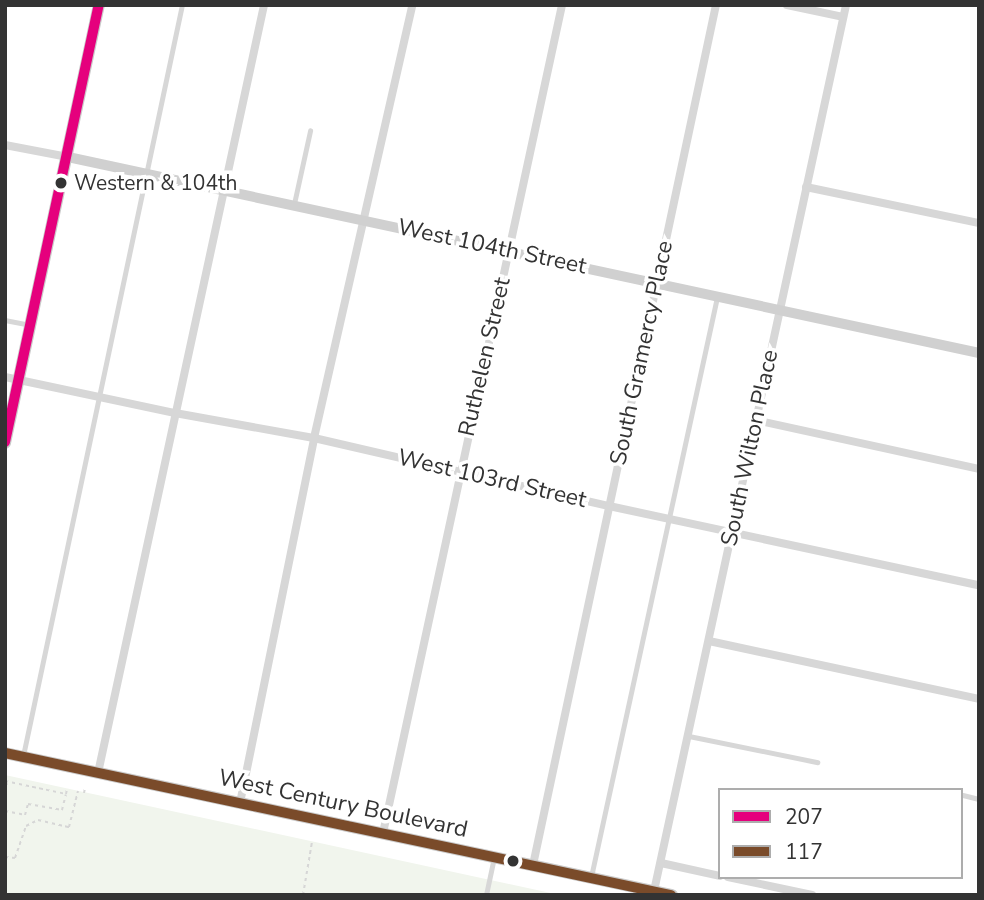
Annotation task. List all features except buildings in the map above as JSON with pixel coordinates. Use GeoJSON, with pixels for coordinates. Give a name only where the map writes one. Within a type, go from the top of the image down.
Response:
{"type":"FeatureCollection","features":[{"type":"Feature","properties":{"kind":"main road"},"geometry":{"type":"LineString","coordinates":[[5,443],[68,157],[97,6]]}},
{"type":"Feature","properties":{"kind":"main road","name":"West Century Boulevard"},"geometry":{"type":"LineString","coordinates":[[5,753],[672,895]]}},
{"type":"Feature","properties":{"kind":"street"},"geometry":{"type":"LineString","coordinates":[[98,773],[264,5]]}},
{"type":"Feature","properties":{"kind":"street"},"geometry":{"type":"LineString","coordinates":[[240,803],[314,438],[412,5]]}},
{"type":"Feature","properties":{"kind":"street","name":"Ruthelen Street"},"geometry":{"type":"LineString","coordinates":[[383,833],[562,5]]}},
{"type":"Feature","properties":{"kind":"street","name":"South Gramercy Place"},"geometry":{"type":"LineString","coordinates":[[533,865],[716,5]]}},
{"type":"Feature","properties":{"kind":"street"},"geometry":{"type":"LineString","coordinates":[[787,5],[843,18]]}},
{"type":"Feature","properties":{"kind":"street","name":"South Wilton Place"},"geometry":{"type":"LineString","coordinates":[[654,891],[846,5]]}},
{"type":"Feature","properties":{"kind":"street","name":"West 104th Street"},"geometry":{"type":"LineString","coordinates":[[5,145],[365,219],[979,352]]}},
{"type":"Feature","properties":{"kind":"street"},"geometry":{"type":"LineString","coordinates":[[806,187],[979,223]]}},
{"type":"Feature","properties":{"kind":"street","name":"West 103rd Street"},"geometry":{"type":"LineString","coordinates":[[5,377],[175,413],[314,438],[609,506],[979,585]]}},
{"type":"Feature","properties":{"kind":"street"},"geometry":{"type":"LineString","coordinates":[[755,420],[979,469]]}},
{"type":"Feature","properties":{"kind":"street"},"geometry":{"type":"LineString","coordinates":[[709,640],[979,699]]}},
{"type":"Feature","properties":{"kind":"street"},"geometry":{"type":"LineString","coordinates":[[660,863],[718,876]]}},
{"type":"Feature","properties":{"kind":"street"},"geometry":{"type":"LineString","coordinates":[[737,879],[812,895]]}},
{"type":"Feature","properties":{"kind":"lane"},"geometry":{"type":"LineString","coordinates":[[23,757],[181,5]]}},
{"type":"Feature","properties":{"kind":"lane"},"geometry":{"type":"LineString","coordinates":[[294,204],[310,131]]}},
{"type":"Feature","properties":{"kind":"lane"},"geometry":{"type":"LineString","coordinates":[[591,877],[718,296]]}},
{"type":"Feature","properties":{"kind":"lane"},"geometry":{"type":"LineString","coordinates":[[5,320],[31,325]]}},
{"type":"Feature","properties":{"kind":"lane"},"geometry":{"type":"LineString","coordinates":[[688,736],[817,762]]}},
{"type":"Feature","properties":{"kind":"lane"},"geometry":{"type":"LineString","coordinates":[[486,895],[495,857]]}},
{"type":"Feature","properties":{"kind":"path"},"geometry":{"type":"LineString","coordinates":[[5,792],[6,782],[66,794]]}},
{"type":"Feature","properties":{"kind":"path"},"geometry":{"type":"LineString","coordinates":[[84,793],[85,788]]}},
{"type":"Feature","properties":{"kind":"path"},"geometry":{"type":"LineString","coordinates":[[5,811],[25,815],[28,804],[62,810],[67,789]]}},
{"type":"Feature","properties":{"kind":"path"},"geometry":{"type":"LineString","coordinates":[[5,857],[15,858],[26,826],[38,820],[69,827],[78,791]]}},
{"type":"Feature","properties":{"kind":"path"},"geometry":{"type":"LineString","coordinates":[[303,895],[313,842]]}},
{"type":"Feature","properties":{"kind":"shaded area"},"geometry":{"type":"Polygon","coordinates":[[[5,775],[560,895],[5,895],[5,775]]]}},
{"type":"Feature","properties":{"kind":"transit line","name":"207"},"geometry":{"type":"LineString","coordinates":[[5,442],[99,5]]}},
{"type":"Feature","properties":{"kind":"transit line","name":"117"},"geometry":{"type":"LineString","coordinates":[[5,753],[671,895]]}},
{"type":"Feature","properties":{"kind":"place","name":"Western & 104th"},"geometry":{"type":"Point","coordinates":[61,183]}}]}
